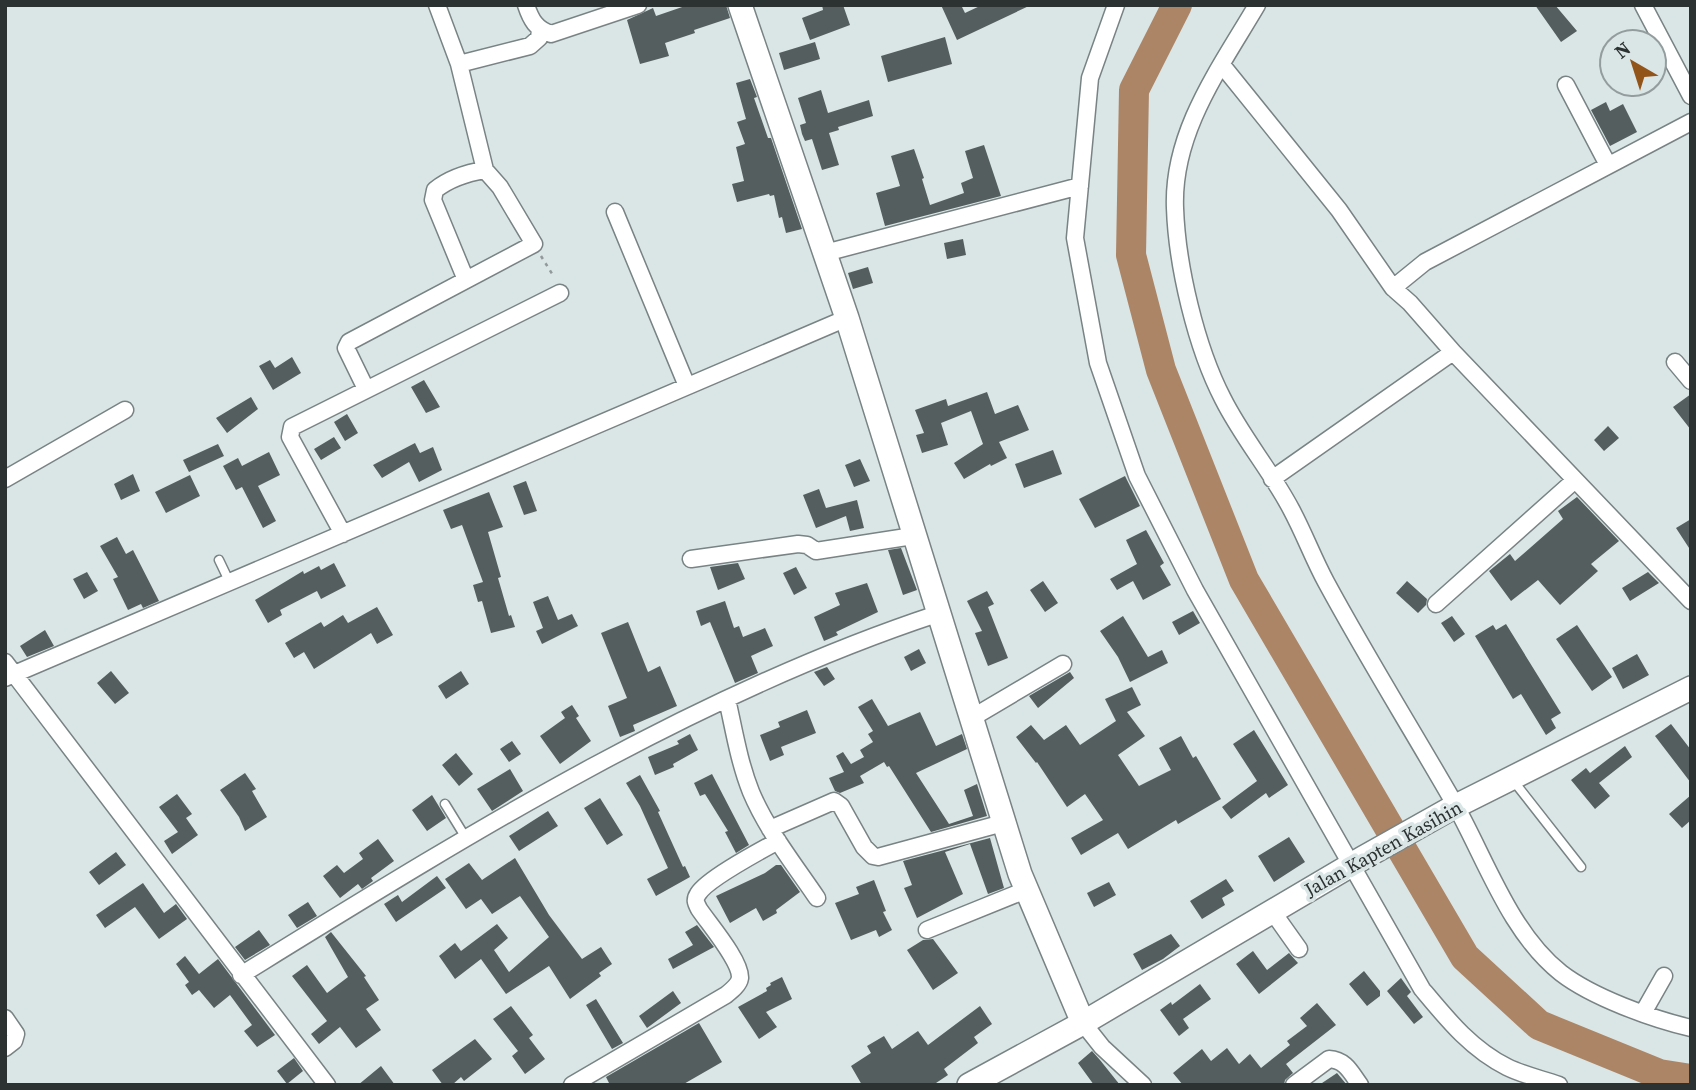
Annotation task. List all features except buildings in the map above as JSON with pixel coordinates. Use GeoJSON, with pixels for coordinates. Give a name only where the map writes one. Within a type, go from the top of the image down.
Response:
{"type":"FeatureCollection","features":[{"type":"Feature","properties":{"kind":"street"},"geometry":{"type":"LineString","coordinates":[[366,389],[346,348],[349,342],[534,244],[500,187],[485,170],[459,64],[437,5]]}},
{"type":"Feature","properties":{"kind":"street"},"geometry":{"type":"LineString","coordinates":[[526,5],[530,18],[540,30],[551,34],[638,5]]}},
{"type":"Feature","properties":{"kind":"street"},"geometry":{"type":"LineString","coordinates":[[741,5],[847,318],[937,614],[1026,890],[1083,1023],[1102,1047],[1143,1085]]}},
{"type":"Feature","properties":{"kind":"street"},"geometry":{"type":"LineString","coordinates":[[1116,5],[1090,78],[1076,238],[1098,363],[1137,476],[1238,668],[1357,861],[1422,989],[1457,1031],[1483,1053],[1508,1068],[1548,1083]]}},
{"type":"Feature","properties":{"kind":"street"},"geometry":{"type":"LineString","coordinates":[[1257,5],[1190,125],[1180,150],[1175,206],[1180,263],[1202,344],[1222,398],[1290,506],[1325,579],[1488,873],[1530,941],[1561,973],[1605,999],[1691,1028]]}},
{"type":"Feature","properties":{"kind":"street"},"geometry":{"type":"LineString","coordinates":[[1643,5],[1691,96]]}},
{"type":"Feature","properties":{"kind":"street"},"geometry":{"type":"LineString","coordinates":[[459,64],[530,46],[539,38],[540,30]]}},
{"type":"Feature","properties":{"kind":"street"},"geometry":{"type":"LineString","coordinates":[[1222,65],[1339,210],[1393,288],[1691,601]]}},
{"type":"Feature","properties":{"kind":"street"},"geometry":{"type":"LineString","coordinates":[[1566,85],[1608,165]]}},
{"type":"Feature","properties":{"kind":"street"},"geometry":{"type":"LineString","coordinates":[[1393,288],[1425,262],[1691,122]]}},
{"type":"Feature","properties":{"kind":"street"},"geometry":{"type":"LineString","coordinates":[[466,280],[433,200],[435,190],[446,181],[468,172],[485,170]]}},
{"type":"Feature","properties":{"kind":"street"},"geometry":{"type":"LineString","coordinates":[[825,253],[1080,186]]}},
{"type":"Feature","properties":{"kind":"street"},"geometry":{"type":"LineString","coordinates":[[615,212],[687,386]]}},
{"type":"Feature","properties":{"kind":"street"},"geometry":{"type":"LineString","coordinates":[[343,534],[290,437],[289,432],[296,423],[560,293]]}},
{"type":"Feature","properties":{"kind":"street"},"geometry":{"type":"LineString","coordinates":[[327,1085],[9,671],[230,583],[847,318]]}},
{"type":"Feature","properties":{"kind":"street"},"geometry":{"type":"LineString","coordinates":[[1272,479],[1454,352]]}},
{"type":"Feature","properties":{"kind":"street"},"geometry":{"type":"LineString","coordinates":[[1675,362],[1691,381]]}},
{"type":"Feature","properties":{"kind":"street"},"geometry":{"type":"LineString","coordinates":[[5,480],[125,410]]}},
{"type":"Feature","properties":{"kind":"street"},"geometry":{"type":"LineString","coordinates":[[1436,604],[1575,480]]}},
{"type":"Feature","properties":{"kind":"street"},"geometry":{"type":"LineString","coordinates":[[691,559],[799,544],[807,545],[816,551],[913,536]]}},
{"type":"Feature","properties":{"kind":"street"},"geometry":{"type":"LineString","coordinates":[[242,975],[466,838],[577,776],[727,699],[888,630],[937,614]]}},
{"type":"Feature","properties":{"kind":"street"},"geometry":{"type":"LineString","coordinates":[[970,719],[1063,664]]}},
{"type":"Feature","properties":{"kind":"street","name":"Jalan Kapten Kasihin"},"geometry":{"type":"LineString","coordinates":[[969,1085],[1083,1023],[1453,807],[1691,688]]}},
{"type":"Feature","properties":{"kind":"street"},"geometry":{"type":"LineString","coordinates":[[727,699],[752,794],[774,835],[817,898]]}},
{"type":"Feature","properties":{"kind":"street"},"geometry":{"type":"LineString","coordinates":[[572,1085],[726,995],[736,986],[740,977],[736,963],[699,909],[695,902],[696,896],[706,885],[774,835],[834,801],[841,806],[868,852],[878,857],[1003,823]]}},
{"type":"Feature","properties":{"kind":"street"},"geometry":{"type":"LineString","coordinates":[[927,930],[1026,890]]}},
{"type":"Feature","properties":{"kind":"street"},"geometry":{"type":"LineString","coordinates":[[1272,911],[1298,949]]}},
{"type":"Feature","properties":{"kind":"street"},"geometry":{"type":"LineString","coordinates":[[1643,1013],[1664,976]]}},
{"type":"Feature","properties":{"kind":"street"},"geometry":{"type":"LineString","coordinates":[[5,1018],[16,1034],[14,1041],[5,1048]]}},
{"type":"Feature","properties":{"kind":"street"},"geometry":{"type":"LineString","coordinates":[[1294,1085],[1329,1059],[1346,1065],[1360,1085]]}},
{"type":"Feature","properties":{"kind":"lane"},"geometry":{"type":"LineString","coordinates":[[219,560],[230,583]]}},
{"type":"Feature","properties":{"kind":"lane"},"geometry":{"type":"LineString","coordinates":[[1513,779],[1581,867]]}},
{"type":"Feature","properties":{"kind":"lane"},"geometry":{"type":"LineString","coordinates":[[444,804],[466,838]]}},
{"type":"Feature","properties":{"kind":"path"},"geometry":{"type":"LineString","coordinates":[[534,244],[558,282],[560,293]]}},
{"type":"Feature","properties":{"kind":"waterway"},"geometry":{"type":"LineString","coordinates":[[1177,5],[1134,90],[1131,255],[1161,370],[1244,580],[1465,957],[1539,1025],[1659,1074],[1691,1079]]}}]}
